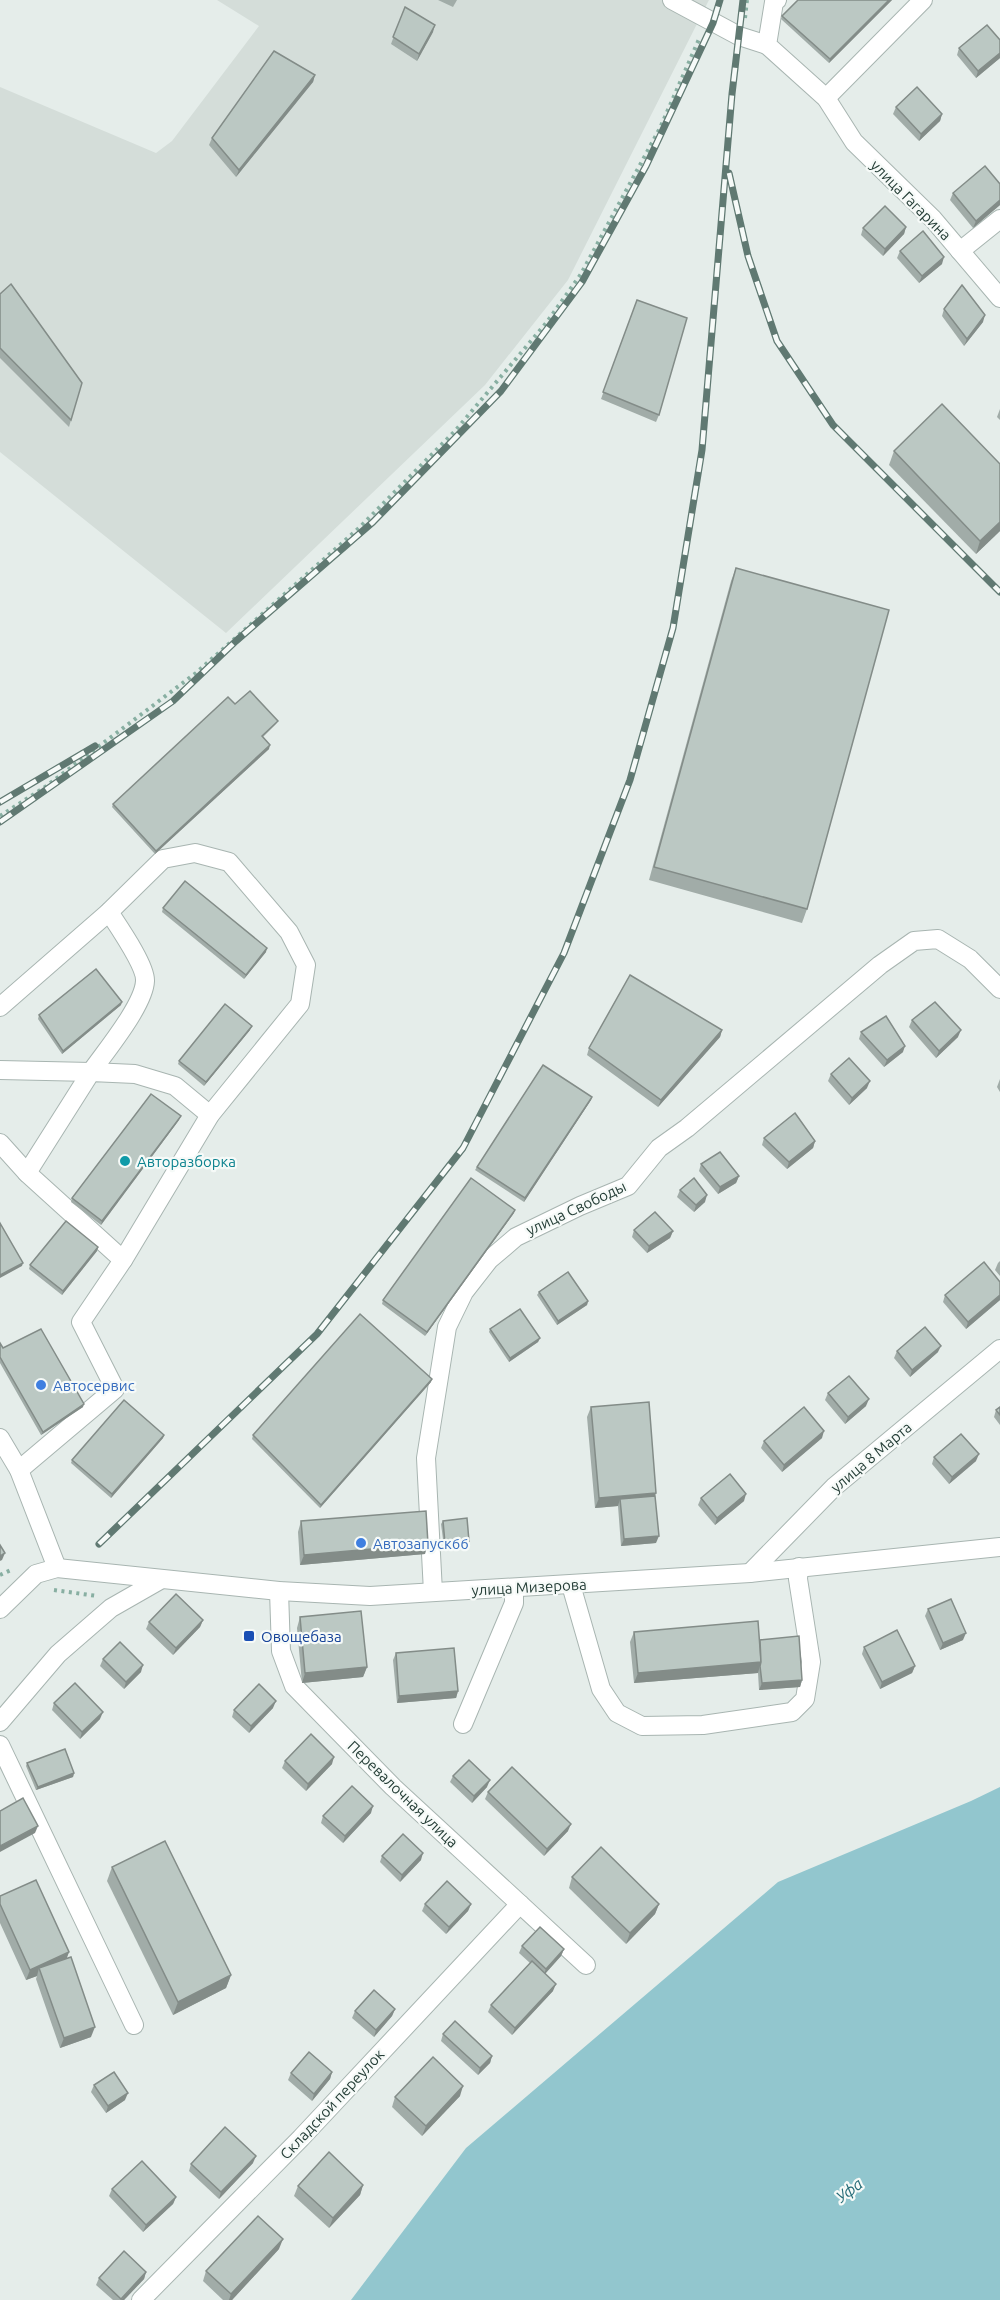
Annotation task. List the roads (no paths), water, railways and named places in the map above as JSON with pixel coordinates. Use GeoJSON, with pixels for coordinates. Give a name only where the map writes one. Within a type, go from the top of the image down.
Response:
{"type":"FeatureCollection","features":[{"type":"Feature","properties":{"kind":"street"},"geometry":{"type":"LineString","coordinates":[[672,0],[739,36],[768,45],[775,1]]}},
{"type":"Feature","properties":{"kind":"street"},"geometry":{"type":"LineString","coordinates":[[826,98],[923,0]]}},
{"type":"Feature","properties":{"kind":"street","name":"улица Гагарина"},"geometry":{"type":"LineString","coordinates":[[768,45],[826,98],[854,142],[933,219],[1000,298]]}},
{"type":"Feature","properties":{"kind":"street"},"geometry":{"type":"LineString","coordinates":[[960,251],[1000,219]]}},
{"type":"Feature","properties":{"kind":"street"},"geometry":{"type":"LineString","coordinates":[[0,1007],[110,912],[163,859],[195,853],[229,862],[289,932],[306,964],[300,1004],[210,1115],[123,1260],[81,1322],[115,1389],[19,1470]]}},
{"type":"Feature","properties":{"kind":"street"},"geometry":{"type":"LineString","coordinates":[[27,1173],[91,1072],[136,1007],[145,981],[135,953],[110,912]]}},
{"type":"Feature","properties":{"kind":"street","name":"улица Свободы"},"geometry":{"type":"LineString","coordinates":[[433,1592],[426,1458],[447,1327],[464,1292],[489,1260],[516,1237],[628,1186],[659,1148],[732,1091],[880,965],[914,941],[938,939],[970,959],[1000,989]]}},
{"type":"Feature","properties":{"kind":"street"},"geometry":{"type":"LineString","coordinates":[[0,1070],[135,1074],[175,1086],[210,1115]]}},
{"type":"Feature","properties":{"kind":"street"},"geometry":{"type":"LineString","coordinates":[[0,1143],[27,1173],[123,1260]]}},
{"type":"Feature","properties":{"kind":"street","name":"улица 8 Марта"},"geometry":{"type":"LineString","coordinates":[[750,1573],[834,1487],[1000,1349]]}},
{"type":"Feature","properties":{"kind":"street"},"geometry":{"type":"LineString","coordinates":[[0,1438],[19,1470],[57,1568],[36,1574],[0,1610]]}},
{"type":"Feature","properties":{"kind":"street","name":"улица Мизерова"},"geometry":{"type":"LineString","coordinates":[[57,1568],[279,1591],[370,1596],[750,1573],[1000,1546]]}},
{"type":"Feature","properties":{"kind":"street"},"geometry":{"type":"LineString","coordinates":[[571,1585],[601,1689],[617,1713],[642,1726],[703,1725],[792,1712],[805,1699],[811,1662],[798,1579],[799,1567]]}},
{"type":"Feature","properties":{"kind":"street"},"geometry":{"type":"LineString","coordinates":[[0,1722],[58,1654],[111,1608],[160,1580]]}},
{"type":"Feature","properties":{"kind":"street"},"geometry":{"type":"LineString","coordinates":[[463,1724],[514,1603],[514,1588]]}},
{"type":"Feature","properties":{"kind":"street","name":"Перевалочная улица"},"geometry":{"type":"LineString","coordinates":[[279,1591],[281,1651],[294,1686],[393,1787],[586,1965]]}},
{"type":"Feature","properties":{"kind":"street"},"geometry":{"type":"LineString","coordinates":[[0,1745],[134,2025]]}},
{"type":"Feature","properties":{"kind":"street","name":"Складской переулок"},"geometry":{"type":"LineString","coordinates":[[141,2300],[301,2138],[520,1904]]}},
{"type":"Feature","properties":{"kind":"water","name":"Уфа"},"geometry":{"type":"Polygon","coordinates":[[[1000,1787],[1000,2300],[351,2300],[466,2148],[778,1882],[1000,1787]]]}},
{"type":"Feature","properties":{"kind":"railway"},"geometry":{"type":"LineString","coordinates":[[0,822],[173,701],[236,641],[373,522],[501,391],[582,282],[646,166],[713,23],[720,0]]}},
{"type":"Feature","properties":{"kind":"railway"},"geometry":{"type":"LineString","coordinates":[[99,1544],[317,1334],[463,1148],[564,953],[630,780],[673,628],[702,450],[732,94],[743,0]]}},
{"type":"Feature","properties":{"kind":"railway"},"geometry":{"type":"LineString","coordinates":[[729,173],[748,256],[777,341],[833,425],[1000,592]]}},
{"type":"Feature","properties":{"kind":"railway"},"geometry":{"type":"LineString","coordinates":[[0,802],[95,746]]}},
{"type":"Feature","properties":{"kind":"place","name":"Авторазборка"},"geometry":{"type":"Point","coordinates":[125,1161]}},
{"type":"Feature","properties":{"kind":"place","name":"Автосервис"},"geometry":{"type":"Point","coordinates":[41,1385]}},
{"type":"Feature","properties":{"kind":"place","name":"Автозапуск66"},"geometry":{"type":"Point","coordinates":[361,1543]}},
{"type":"Feature","properties":{"kind":"place","name":"Овощебаза"},"geometry":{"type":"Point","coordinates":[249,1636]}}]}
